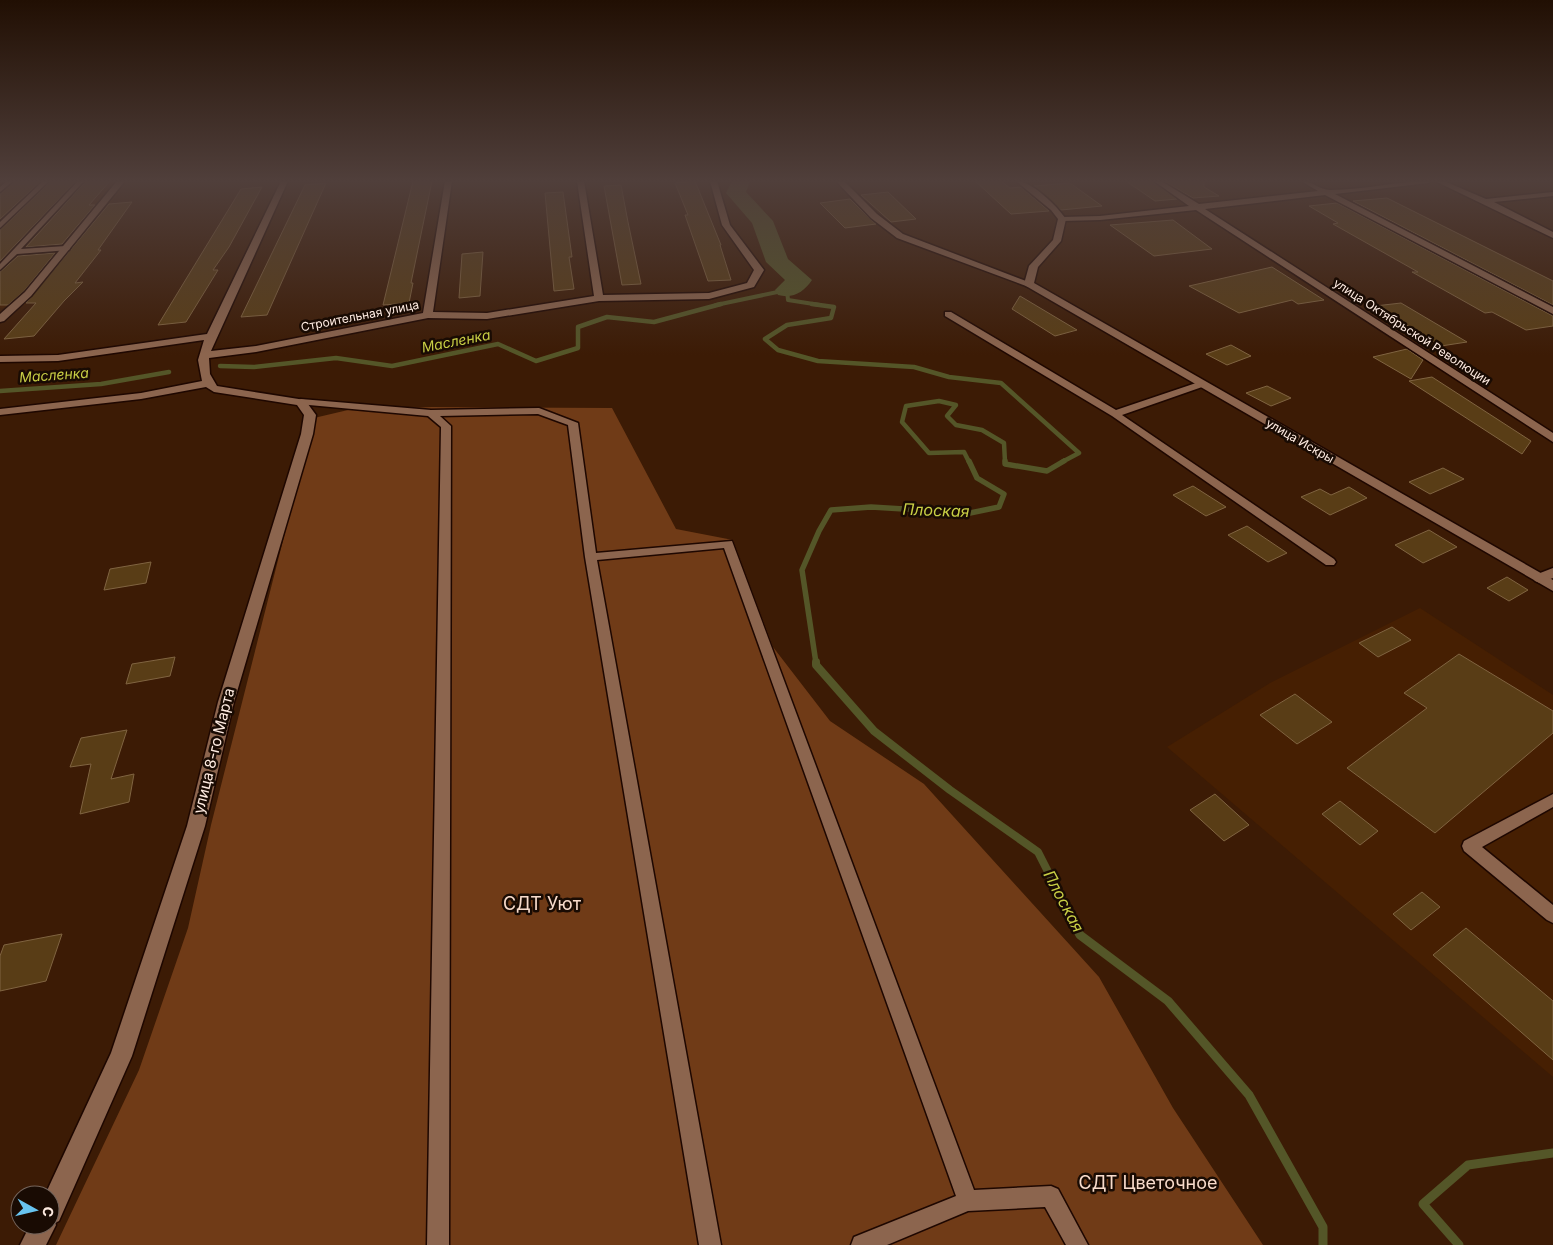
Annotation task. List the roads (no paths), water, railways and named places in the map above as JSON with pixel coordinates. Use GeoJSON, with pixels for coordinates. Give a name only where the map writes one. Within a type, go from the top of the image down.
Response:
{"type":"FeatureCollection","features":[{"type":"Feature","properties":{"kind":"street"},"geometry":{"type":"LineString","coordinates":[[0,319],[28,294],[73,239]]}},
{"type":"Feature","properties":{"kind":"street"},"geometry":{"type":"LineString","coordinates":[[256,239],[211,336],[204,355],[203,367],[208,383],[214,389],[301,402]]}},
{"type":"Feature","properties":{"kind":"street"},"geometry":{"type":"LineString","coordinates":[[428,316],[439,239]]}},
{"type":"Feature","properties":{"kind":"street"},"geometry":{"type":"LineString","coordinates":[[590,239],[599,298]]}},
{"type":"Feature","properties":{"kind":"street","name":"Строительная улица"},"geometry":{"type":"LineString","coordinates":[[204,355],[256,349],[428,316],[487,316],[599,298],[709,296],[752,285],[759,270],[736,239]]}},
{"type":"Feature","properties":{"kind":"street"},"geometry":{"type":"LineString","coordinates":[[908,239],[1029,284],[1034,266],[1057,239]]}},
{"type":"Feature","properties":{"kind":"street","name":"улица Октябрьской Революции"},"geometry":{"type":"LineString","coordinates":[[1246,239],[1553,438]]}},
{"type":"Feature","properties":{"kind":"street"},"geometry":{"type":"LineString","coordinates":[[1416,239],[1553,311]]}},
{"type":"Feature","properties":{"kind":"street","name":"улица Искры"},"geometry":{"type":"LineString","coordinates":[[1029,284],[1202,384],[1549,579]]}},
{"type":"Feature","properties":{"kind":"street"},"geometry":{"type":"LineString","coordinates":[[0,359],[58,358],[211,336]]}},
{"type":"Feature","properties":{"kind":"street"},"geometry":{"type":"LineString","coordinates":[[0,412],[141,396],[208,383]]}},
{"type":"Feature","properties":{"kind":"street","name":"улица 8-го Марта"},"geometry":{"type":"LineString","coordinates":[[60,1190],[121,1056],[196,826],[226,702],[307,434],[310,415],[301,402]]}},
{"type":"Feature","properties":{"kind":"lane"},"geometry":{"type":"LineString","coordinates":[[0,268],[27,239]]}},
{"type":"Feature","properties":{"kind":"lane"},"geometry":{"type":"LineString","coordinates":[[15,252],[66,248]]}},
{"type":"Feature","properties":{"kind":"lane"},"geometry":{"type":"LineString","coordinates":[[948,314],[1115,414],[1330,562]]}},
{"type":"Feature","properties":{"kind":"lane"},"geometry":{"type":"LineString","coordinates":[[1115,414],[1202,384]]}},
{"type":"Feature","properties":{"kind":"lane"},"geometry":{"type":"LineString","coordinates":[[301,402],[431,413],[540,411],[573,423],[591,557],[710,1245]]}},
{"type":"Feature","properties":{"kind":"lane"},"geometry":{"type":"LineString","coordinates":[[431,413],[446,426],[438,1245]]}},
{"type":"Feature","properties":{"kind":"lane"},"geometry":{"type":"LineString","coordinates":[[591,557],[728,544],[968,1201]]}},
{"type":"Feature","properties":{"kind":"lane"},"geometry":{"type":"LineString","coordinates":[[1553,800],[1470,846],[1553,915]]}},
{"type":"Feature","properties":{"kind":"lane"},"geometry":{"type":"LineString","coordinates":[[862,1245],[968,1201],[1051,1196],[1077,1245]]}},
{"type":"Feature","properties":{"kind":"waterway","name":"Плоская"},"geometry":{"type":"LineString","coordinates":[[769,239],[778,262],[800,280],[787,290]]}},
{"type":"Feature","properties":{"kind":"waterway","name":"Масленка"},"geometry":{"type":"LineString","coordinates":[[716,305],[787,290],[788,300],[820,305]]}},
{"type":"Feature","properties":{"kind":"waterway","name":"Масленка"},"geometry":{"type":"LineString","coordinates":[[220,366],[254,367],[336,358],[392,366],[498,344],[536,361],[578,348],[578,327],[607,317],[654,322],[721,304]]}},
{"type":"Feature","properties":{"kind":"waterway","name":"Плоская"},"geometry":{"type":"LineString","coordinates":[[812,304],[834,307],[831,318],[787,325],[765,339],[778,350],[818,361],[914,367],[949,377],[1001,383],[1079,453],[1062,462]]}},
{"type":"Feature","properties":{"kind":"waterway","name":"Масленка"},"geometry":{"type":"LineString","coordinates":[[0,391],[101,384],[169,372]]}},
{"type":"Feature","properties":{"kind":"waterway","name":"Плоская"},"geometry":{"type":"LineString","coordinates":[[969,462],[964,452],[929,453],[902,422],[906,406],[939,401],[956,405],[947,416],[956,425],[982,430],[1004,443],[1005,462]]}},
{"type":"Feature","properties":{"kind":"waterway","name":"Плоская"},"geometry":{"type":"LineString","coordinates":[[816,663],[802,570],[819,531],[831,510],[871,507],[970,513],[999,507],[1004,494],[977,478],[969,461]]}},
{"type":"Feature","properties":{"kind":"waterway","name":"Плоская"},"geometry":{"type":"LineString","coordinates":[[1005,462],[1005,464],[1047,471],[1064,461]]}},
{"type":"Feature","properties":{"kind":"waterway","name":"Плоская"},"geometry":{"type":"LineString","coordinates":[[816,663],[874,731],[950,790],[1038,852],[1072,919]]}},
{"type":"Feature","properties":{"kind":"waterway","name":"Плоская"},"geometry":{"type":"LineString","coordinates":[[1071,918],[1080,935],[1168,1001],[1249,1095],[1323,1227],[1323,1245]]}},
{"type":"Feature","properties":{"kind":"waterway","name":"Плоская"},"geometry":{"type":"LineString","coordinates":[[1459,1245],[1423,1204],[1468,1165],[1553,1153]]}},
{"type":"Feature","properties":{"kind":"park label","name":"СДТ Уют"},"geometry":{"type":"Point","coordinates":[542,904]}},
{"type":"Feature","properties":{"kind":"park label","name":"СДТ Цветочное"},"geometry":{"type":"Point","coordinates":[1148,1183]}}]}
